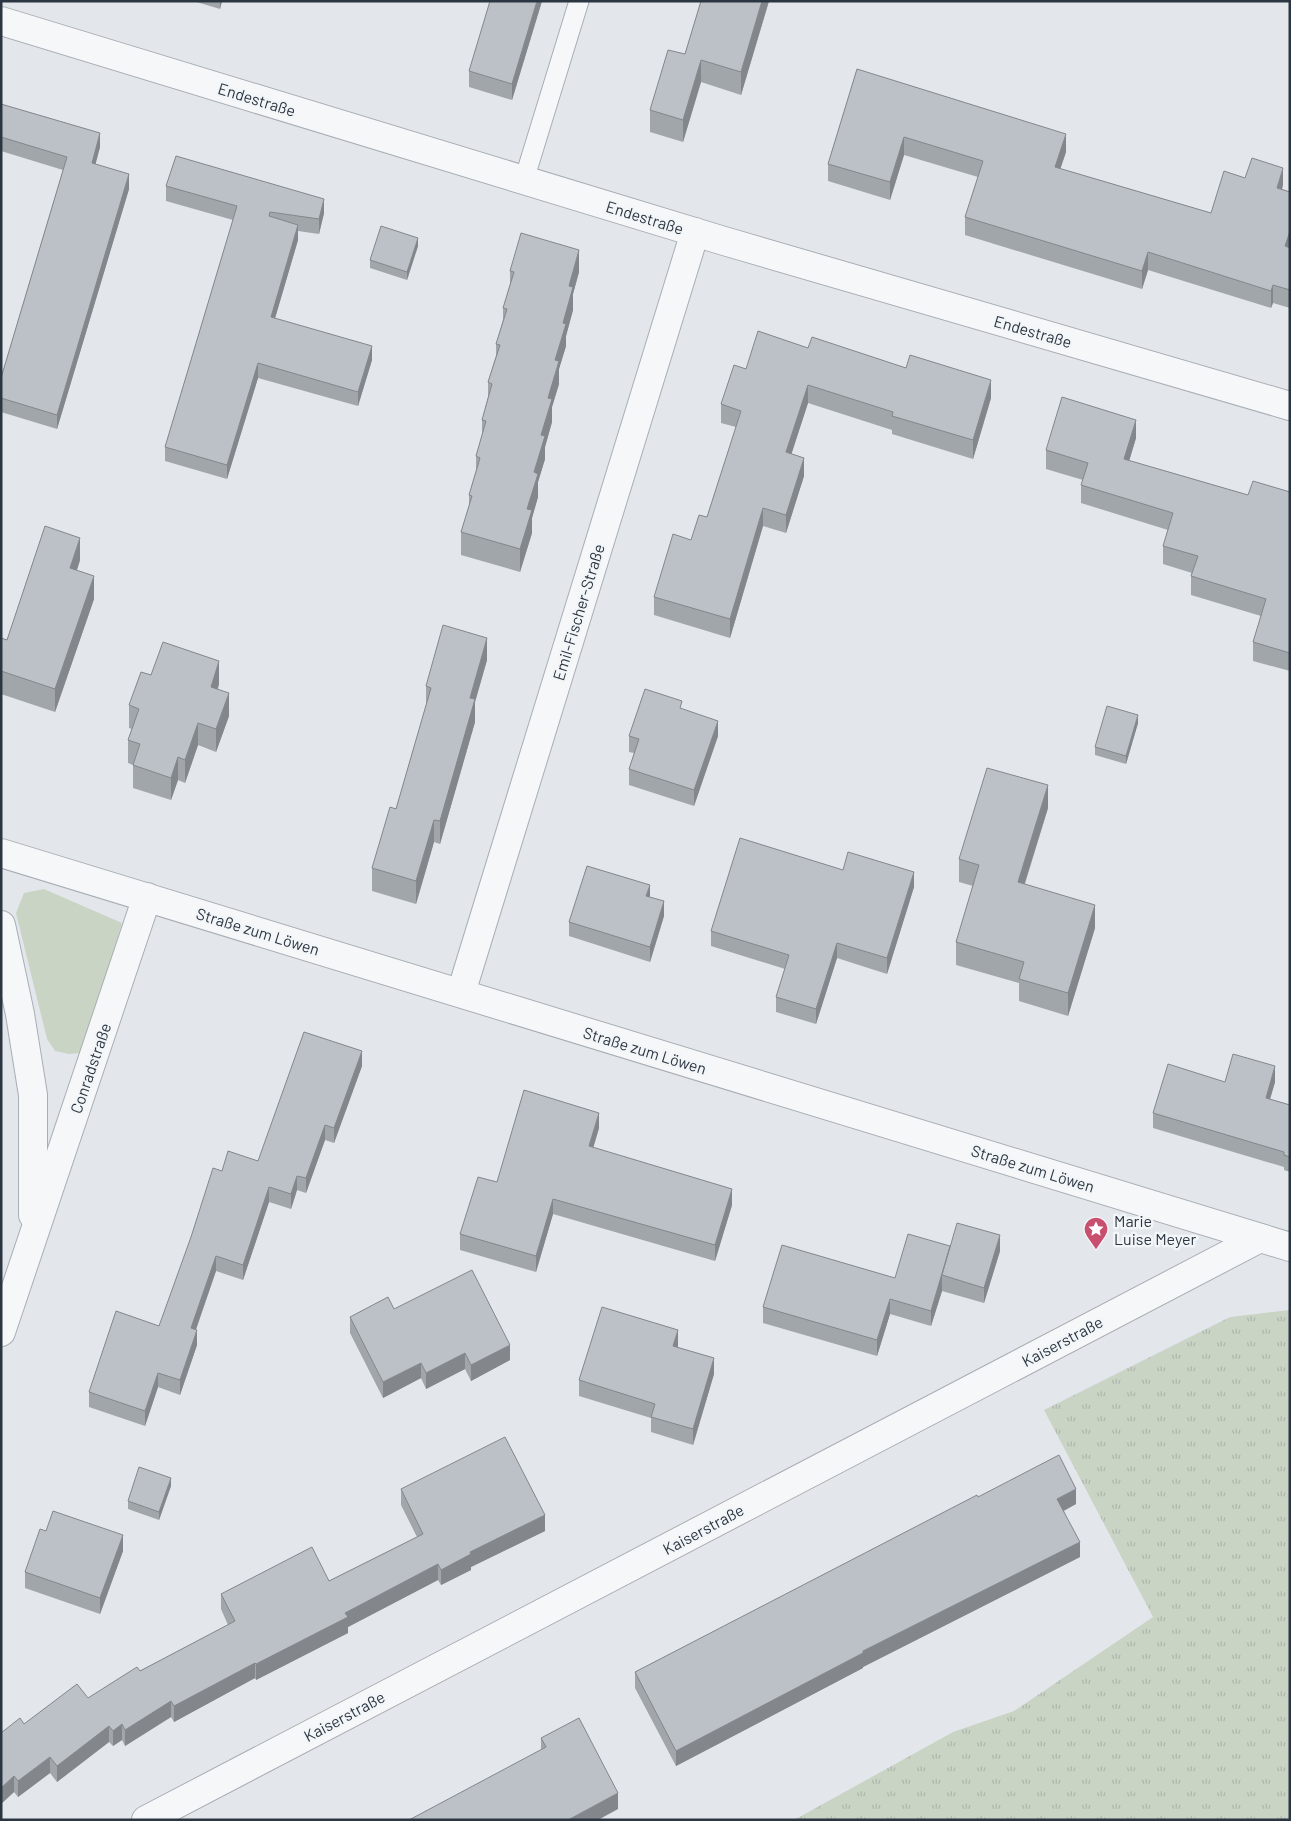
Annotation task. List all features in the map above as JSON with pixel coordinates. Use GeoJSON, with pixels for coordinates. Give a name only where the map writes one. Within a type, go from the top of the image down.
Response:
{"type":"FeatureCollection","features":[{"type":"Feature","properties":{"kind":"street","name":"Endestraße"},"geometry":{"type":"LineString","coordinates":[[1,21],[695,232],[1290,406]]}},
{"type":"Feature","properties":{"kind":"street","name":"Emil-Fischer-Straße"},"geometry":{"type":"LineString","coordinates":[[461,993],[695,232]]}},
{"type":"Feature","properties":{"kind":"street","name":"Straße zum Löwen"},"geometry":{"type":"LineString","coordinates":[[1,853],[1290,1247]]}},
{"type":"Feature","properties":{"kind":"street","name":"Conradstraße"},"geometry":{"type":"LineString","coordinates":[[1,1332],[147,897]]}},
{"type":"Feature","properties":{"kind":"street","name":"Conradstraße"},"geometry":{"type":"LineString","coordinates":[[1,925],[20,1014],[33,1095],[33,1239]]}},
{"type":"Feature","properties":{"kind":"street","name":"Kaiserstraße"},"geometry":{"type":"LineString","coordinates":[[146,1820],[1260,1238]]}},
{"type":"Feature","properties":{"kind":"lane"},"geometry":{"type":"LineString","coordinates":[[524,180],[579,1]]}},
{"type":"Feature","properties":{"kind":"green space"},"geometry":{"type":"Polygon","coordinates":[[[44,889],[122,923],[87,1042],[80,1053],[69,1054],[55,1051],[47,1039],[16,913],[24,893],[44,889]]]}},
{"type":"Feature","properties":{"kind":"green space"},"geometry":{"type":"Polygon","coordinates":[[[1290,1310],[1290,1820],[794,1820],[953,1732],[1014,1711],[1153,1617],[1044,1410],[1230,1317],[1290,1310]]]}},
{"type":"Feature","properties":{"kind":"building"},"geometry":{"type":"Polygon","coordinates":[[[490,1],[537,1],[512,84],[469,71],[490,1]]]}},
{"type":"Feature","properties":{"kind":"building"},"geometry":{"type":"Polygon","coordinates":[[[701,1],[762,1],[741,72],[701,60],[683,120],[650,110],[668,50],[685,54],[701,1]]]}},
{"type":"Feature","properties":{"kind":"building"},"geometry":{"type":"Polygon","coordinates":[[[857,69],[1066,134],[1055,167],[1211,213],[1224,171],[1245,178],[1252,158],[1283,168],[1277,188],[1290,192],[1290,231],[1285,246],[1290,248],[1290,290],[1273,285],[1271,291],[1148,252],[1142,271],[965,217],[983,161],[904,137],[890,182],[828,164],[857,69]]]}},
{"type":"Feature","properties":{"kind":"building"},"geometry":{"type":"Polygon","coordinates":[[[1,104],[100,133],[92,163],[129,174],[57,415],[1,398],[1,378],[67,157],[1,137],[1,104]]]}},
{"type":"Feature","properties":{"kind":"building"},"geometry":{"type":"Polygon","coordinates":[[[176,156],[324,199],[319,219],[270,212],[269,216],[298,225],[271,317],[372,346],[358,392],[258,363],[227,465],[165,447],[237,206],[166,186],[176,156]]]}},
{"type":"Feature","properties":{"kind":"building"},"geometry":{"type":"Polygon","coordinates":[[[381,226],[418,238],[407,272],[370,260],[381,226]]]}},
{"type":"Feature","properties":{"kind":"building"},"geometry":{"type":"Polygon","coordinates":[[[521,233],[579,250],[569,286],[573,287],[563,323],[566,324],[555,360],[559,361],[548,398],[552,399],[541,435],[545,436],[534,472],[538,474],[527,509],[532,510],[520,549],[461,532],[472,496],[469,495],[480,458],[476,456],[486,421],[482,420],[492,384],[488,382],[500,345],[496,344],[507,309],[503,308],[514,272],[510,271],[521,233]]]}},
{"type":"Feature","properties":{"kind":"building"},"geometry":{"type":"Polygon","coordinates":[[[758,331],[808,348],[812,337],[906,368],[910,355],[991,380],[973,440],[892,416],[893,412],[808,385],[786,452],[804,458],[786,515],[763,508],[730,619],[654,597],[673,534],[691,540],[699,515],[707,517],[741,411],[721,404],[734,365],[746,369],[758,331]]]}},
{"type":"Feature","properties":{"kind":"building"},"geometry":{"type":"Polygon","coordinates":[[[1062,397],[1136,420],[1124,459],[1248,495],[1253,481],[1290,492],[1290,653],[1253,642],[1266,599],[1191,576],[1198,556],[1163,546],[1173,513],[1081,485],[1088,463],[1046,450],[1062,397]]]}},
{"type":"Feature","properties":{"kind":"building"},"geometry":{"type":"Polygon","coordinates":[[[45,526],[80,538],[70,568],[94,576],[55,689],[1,671],[1,638],[7,640],[45,526]]]}},
{"type":"Feature","properties":{"kind":"building"},"geometry":{"type":"Polygon","coordinates":[[[443,625],[487,638],[470,698],[475,699],[440,821],[434,820],[416,881],[372,868],[390,807],[396,809],[431,688],[426,686],[443,625]]]}},
{"type":"Feature","properties":{"kind":"building"},"geometry":{"type":"Polygon","coordinates":[[[163,642],[219,661],[211,687],[229,693],[216,729],[198,723],[185,760],[178,757],[171,778],[133,765],[140,744],[128,740],[139,709],[129,705],[141,672],[151,675],[163,642]]]}},
{"type":"Feature","properties":{"kind":"building"},"geometry":{"type":"Polygon","coordinates":[[[645,689],[682,701],[680,708],[718,721],[694,790],[629,769],[639,739],[629,736],[645,689]]]}},
{"type":"Feature","properties":{"kind":"building"},"geometry":{"type":"Polygon","coordinates":[[[1107,706],[1138,715],[1126,756],[1095,747],[1107,706]]]}},
{"type":"Feature","properties":{"kind":"building"},"geometry":{"type":"Polygon","coordinates":[[[987,768],[1048,785],[1018,882],[1095,905],[1068,993],[1019,979],[1024,962],[956,942],[979,865],[959,859],[987,768]]]}},
{"type":"Feature","properties":{"kind":"building"},"geometry":{"type":"Polygon","coordinates":[[[740,838],[843,870],[848,852],[914,872],[887,958],[837,943],[816,1009],[776,997],[789,955],[711,931],[740,838]]]}},
{"type":"Feature","properties":{"kind":"building"},"geometry":{"type":"Polygon","coordinates":[[[587,866],[650,885],[646,896],[664,901],[650,947],[569,922],[587,866]]]}},
{"type":"Feature","properties":{"kind":"building"},"geometry":{"type":"Polygon","coordinates":[[[304,1032],[362,1051],[334,1128],[325,1125],[306,1178],[297,1176],[291,1194],[269,1187],[243,1265],[216,1256],[191,1328],[197,1330],[180,1380],[158,1373],[145,1411],[89,1392],[116,1311],[159,1326],[213,1168],[222,1171],[228,1151],[258,1161],[304,1032]]]}},
{"type":"Feature","properties":{"kind":"building"},"geometry":{"type":"Polygon","coordinates":[[[1233,1054],[1275,1066],[1266,1098],[1290,1105],[1290,1157],[1284,1155],[1284,1152],[1153,1113],[1168,1064],[1225,1082],[1233,1054]]]}},
{"type":"Feature","properties":{"kind":"building"},"geometry":{"type":"Polygon","coordinates":[[[524,1090],[599,1113],[589,1146],[732,1189],[715,1245],[553,1199],[536,1256],[460,1234],[478,1177],[497,1182],[524,1090]]]}},
{"type":"Feature","properties":{"kind":"building"},"geometry":{"type":"Polygon","coordinates":[[[957,1223],[1000,1235],[984,1288],[942,1275],[957,1223]]]}},
{"type":"Feature","properties":{"kind":"building"},"geometry":{"type":"Polygon","coordinates":[[[908,1234],[950,1246],[931,1311],[890,1299],[877,1340],[763,1307],[782,1245],[895,1278],[908,1234]]]}},
{"type":"Feature","properties":{"kind":"building"},"geometry":{"type":"Polygon","coordinates":[[[472,1270],[510,1345],[471,1365],[465,1353],[426,1373],[421,1363],[383,1382],[350,1317],[388,1297],[394,1309],[472,1270]]]}},
{"type":"Feature","properties":{"kind":"building"},"geometry":{"type":"Polygon","coordinates":[[[602,1307],[678,1330],[673,1346],[714,1358],[693,1429],[651,1417],[655,1404],[579,1380],[602,1307]]]}},
{"type":"Feature","properties":{"kind":"building"},"geometry":{"type":"Polygon","coordinates":[[[505,1437],[545,1515],[470,1552],[471,1554],[441,1570],[438,1564],[345,1613],[348,1617],[174,1706],[171,1701],[125,1730],[122,1724],[113,1731],[109,1726],[57,1766],[50,1757],[18,1781],[14,1776],[1,1788],[1,1733],[20,1718],[24,1724],[77,1684],[88,1698],[137,1667],[140,1671],[235,1621],[221,1594],[312,1547],[329,1581],[423,1534],[401,1489],[505,1437]]]}},
{"type":"Feature","properties":{"kind":"building"},"geometry":{"type":"Polygon","coordinates":[[[1059,1455],[1076,1489],[1057,1499],[1080,1542],[863,1651],[863,1653],[676,1751],[635,1672],[977,1495],[978,1497],[1059,1455]]]}},
{"type":"Feature","properties":{"kind":"building"},"geometry":{"type":"Polygon","coordinates":[[[139,1467],[171,1478],[159,1512],[128,1501],[139,1467]]]}},
{"type":"Feature","properties":{"kind":"building"},"geometry":{"type":"Polygon","coordinates":[[[53,1511],[123,1535],[100,1598],[25,1572],[40,1529],[46,1531],[53,1511]]]}},
{"type":"Feature","properties":{"kind":"building"},"geometry":{"type":"Polygon","coordinates":[[[579,1718],[618,1793],[568,1820],[409,1820],[546,1747],[541,1738],[579,1718]]]}},
{"type":"Feature","properties":{"kind":"place","name":"Marie Luise Meyer"},"geometry":{"type":"Point","coordinates":[1096,1250]}}]}
